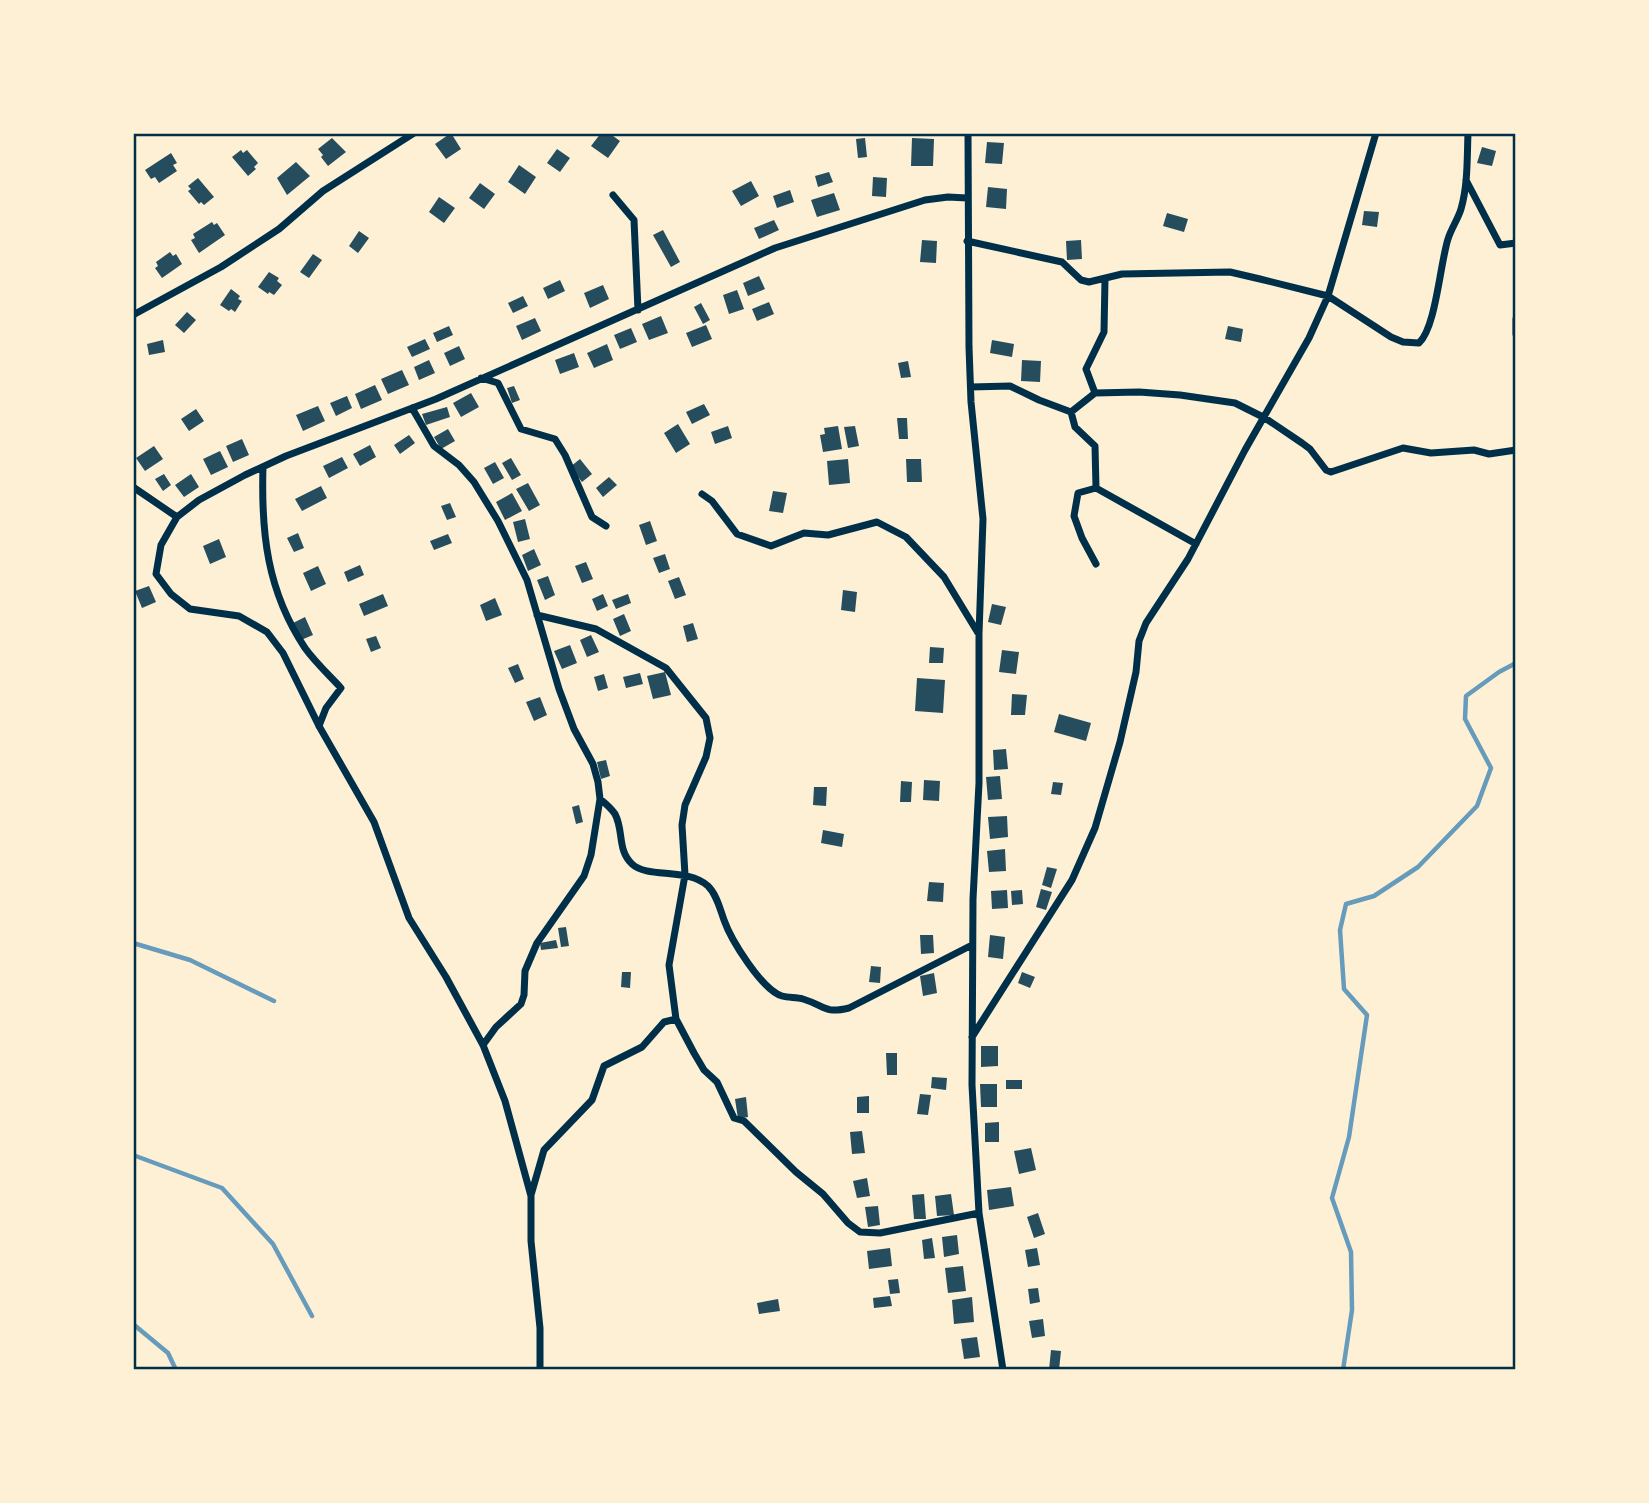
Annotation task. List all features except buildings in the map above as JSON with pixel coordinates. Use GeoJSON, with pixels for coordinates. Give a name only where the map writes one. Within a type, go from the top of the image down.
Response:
{"type":"FeatureCollection","features":[{"type":"Feature","properties":{"kind":"street"},"geometry":{"type":"LineString","coordinates":[[133,315],[221,267],[268,236],[323,191],[414,133]]}},
{"type":"Feature","properties":{"kind":"street"},"geometry":{"type":"LineString","coordinates":[[968,133],[967,241],[971,387],[983,520],[979,634],[979,783],[972,945],[975,1157],[979,1213],[1003,1370]]}},
{"type":"Feature","properties":{"kind":"street"},"geometry":{"type":"LineString","coordinates":[[972,1037],[1072,880],[1096,828],[1117,754],[1136,672],[1139,641],[1146,623],[1196,544],[1245,450],[1309,338],[1328,296],[1377,133]]}},
{"type":"Feature","properties":{"kind":"street"},"geometry":{"type":"LineString","coordinates":[[967,241],[1062,261],[1082,280],[1089,282],[1122,274],[1230,272],[1328,296],[1391,337],[1403,342],[1419,343],[1424,338],[1430,320],[1448,240],[1461,209],[1466,180],[1468,133]]}},
{"type":"Feature","properties":{"kind":"street"},"geometry":{"type":"LineString","coordinates":[[1466,180],[1500,245],[1516,243]]}},
{"type":"Feature","properties":{"kind":"street"},"geometry":{"type":"LineString","coordinates":[[614,195],[634,220],[638,310]]}},
{"type":"Feature","properties":{"kind":"street"},"geometry":{"type":"LineString","coordinates":[[540,1370],[540,1328],[531,1241],[531,1196],[505,1101],[483,1045],[446,977],[409,918],[374,822],[289,664],[267,632],[239,616],[190,609],[171,594],[156,573],[161,545],[177,517],[199,500],[263,467],[412,408],[806,236],[925,200],[967,198]]}},
{"type":"Feature","properties":{"kind":"street"},"geometry":{"type":"LineString","coordinates":[[1095,393],[1086,369],[1104,332],[1105,279]]}},
{"type":"Feature","properties":{"kind":"street"},"geometry":{"type":"LineString","coordinates":[[1516,318],[1516,334]]}},
{"type":"Feature","properties":{"kind":"street"},"geometry":{"type":"LineString","coordinates":[[481,378],[498,383],[521,429],[555,439],[565,455],[592,517],[606,526]]}},
{"type":"Feature","properties":{"kind":"street"},"geometry":{"type":"LineString","coordinates":[[971,387],[1010,386],[1071,412]]}},
{"type":"Feature","properties":{"kind":"street"},"geometry":{"type":"LineString","coordinates":[[1071,412],[1095,393],[1139,391],[1235,403],[1265,418],[1310,449],[1326,470],[1331,472],[1403,448],[1431,453],[1516,450]]}},
{"type":"Feature","properties":{"kind":"street"},"geometry":{"type":"LineString","coordinates":[[412,408],[434,446],[459,465],[474,482],[498,521],[527,580],[570,719],[593,764],[600,799],[592,855],[584,876],[537,943],[525,971],[521,1004],[496,1027],[483,1045]]}},
{"type":"Feature","properties":{"kind":"street"},"geometry":{"type":"LineString","coordinates":[[1071,412],[1074,427],[1095,446],[1096,488]]}},
{"type":"Feature","properties":{"kind":"street"},"geometry":{"type":"LineString","coordinates":[[263,467],[265,545],[281,602],[306,648],[341,688],[326,708],[320,726]]}},
{"type":"Feature","properties":{"kind":"street"},"geometry":{"type":"LineString","coordinates":[[133,487],[177,517]]}},
{"type":"Feature","properties":{"kind":"street"},"geometry":{"type":"LineString","coordinates":[[1096,564],[1074,516],[1078,493],[1096,488],[1196,544]]}},
{"type":"Feature","properties":{"kind":"street"},"geometry":{"type":"LineString","coordinates":[[702,494],[712,501],[737,534],[772,546],[804,533],[828,535],[877,522],[906,537],[944,577],[979,634]]}},
{"type":"Feature","properties":{"kind":"street"},"geometry":{"type":"LineString","coordinates":[[537,615],[596,629],[666,668],[706,718],[710,738],[706,757],[685,805],[682,825],[685,875],[669,965],[676,1018],[704,1070],[717,1082],[734,1118],[744,1121],[860,1232],[880,1233],[979,1213]]}},
{"type":"Feature","properties":{"kind":"street"},"geometry":{"type":"LineString","coordinates":[[600,799],[614,813],[621,834],[622,850],[632,864],[642,870],[685,875],[709,887],[719,903],[725,923],[743,958],[772,990],[782,996],[805,999],[832,1012],[849,1008],[972,945]]}},
{"type":"Feature","properties":{"kind":"street"},"geometry":{"type":"LineString","coordinates":[[531,1196],[544,1150],[592,1100],[604,1066],[642,1047],[664,1022],[676,1018]]}},
{"type":"Feature","properties":{"kind":"waterway"},"geometry":{"type":"LineString","coordinates":[[1343,1370],[1352,1310],[1351,1252],[1332,1198],[1349,1137],[1367,1015],[1344,989],[1340,930],[1346,904],[1374,896],[1418,867],[1477,806],[1491,768],[1465,719],[1466,696],[1516,663]]}},
{"type":"Feature","properties":{"kind":"waterway"},"geometry":{"type":"LineString","coordinates":[[133,943],[190,960],[274,1001]]}},
{"type":"Feature","properties":{"kind":"waterway"},"geometry":{"type":"LineString","coordinates":[[133,1155],[222,1188],[273,1244],[312,1316]]}},
{"type":"Feature","properties":{"kind":"waterway"},"geometry":{"type":"LineString","coordinates":[[133,1324],[168,1353],[176,1370]]}}]}
